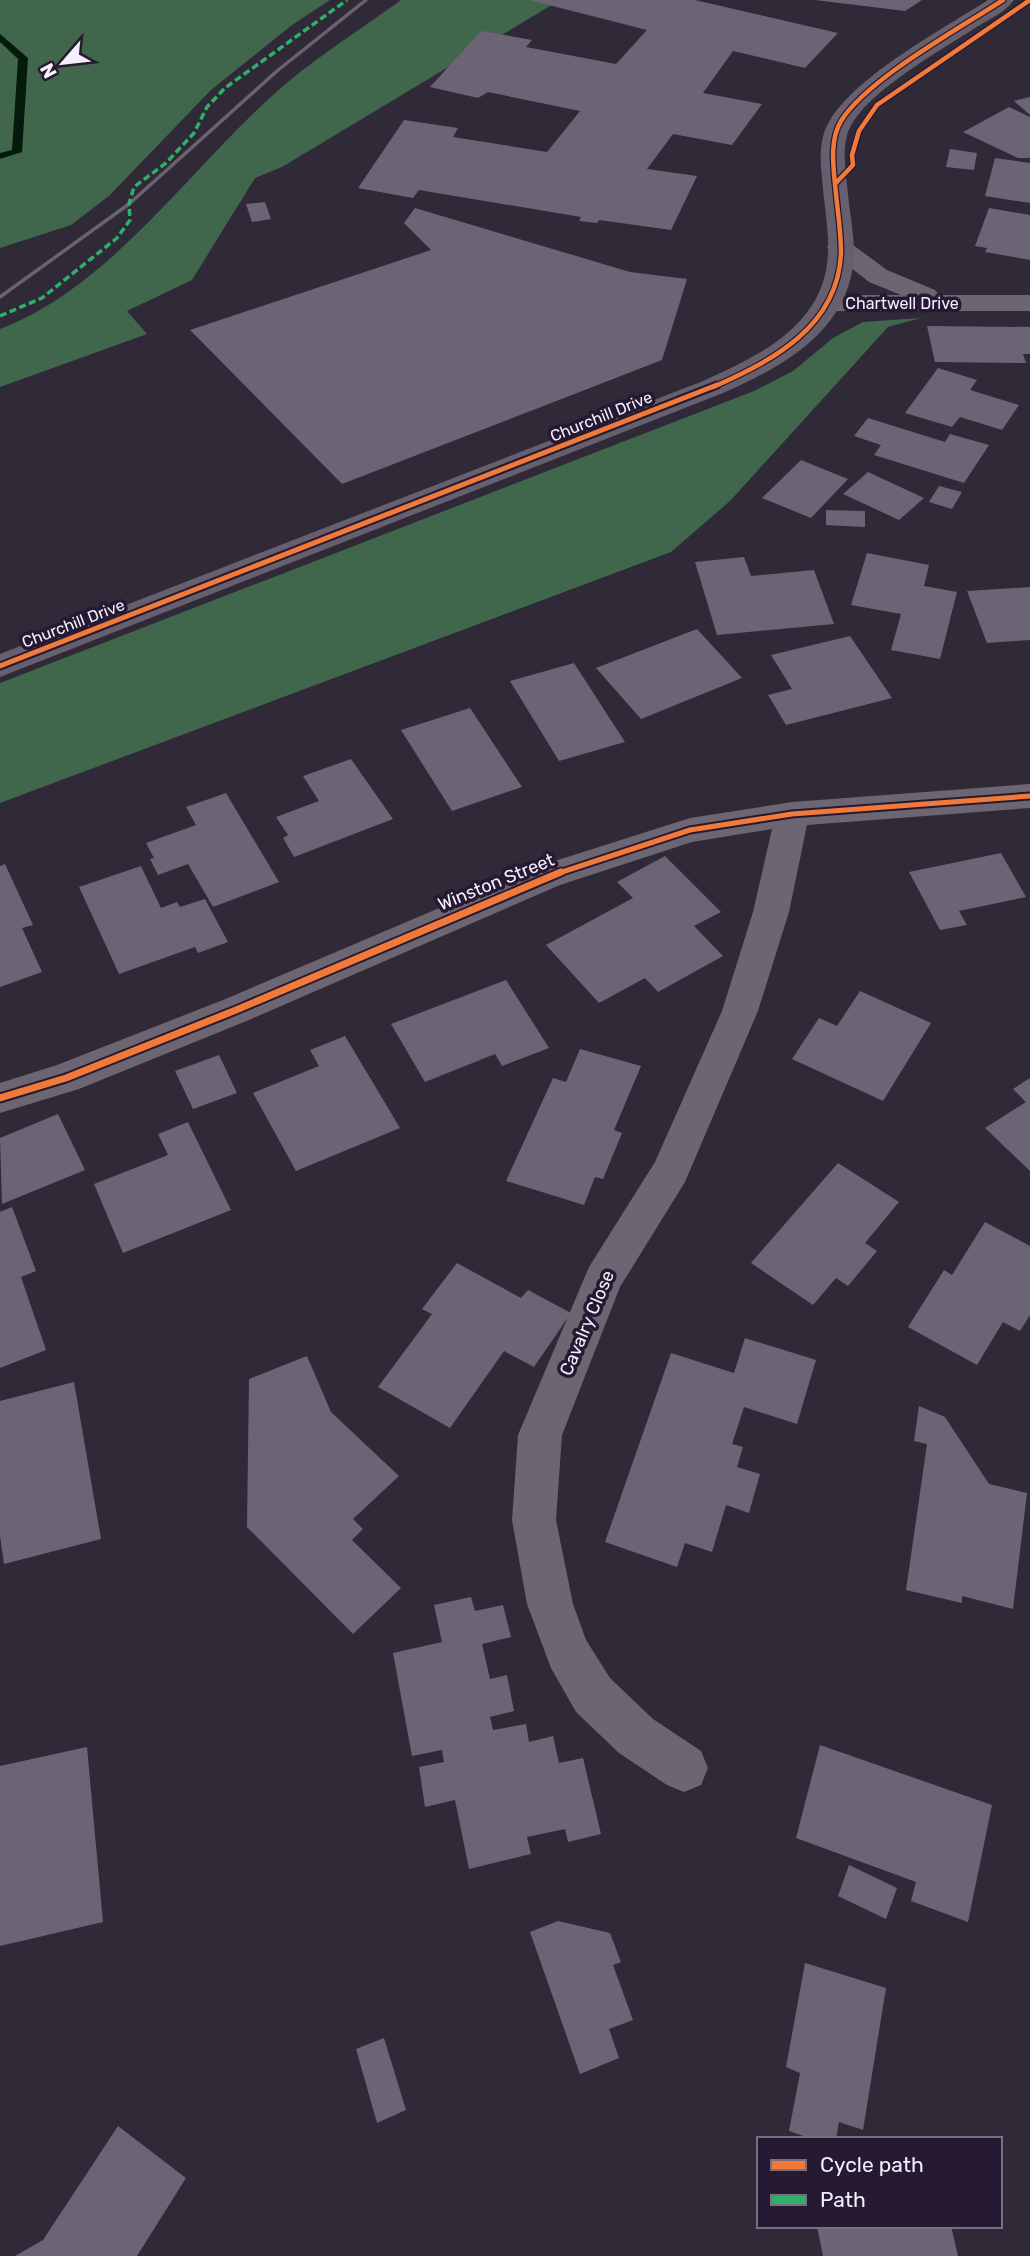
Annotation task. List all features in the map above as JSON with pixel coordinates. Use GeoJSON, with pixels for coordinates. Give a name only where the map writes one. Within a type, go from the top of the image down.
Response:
{"type":"FeatureCollection","features":[{"type":"Feature","properties":{"kind":"main road","name":"Churchill Drive"},"geometry":{"type":"LineString","coordinates":[[0,666],[750,371],[786,350],[820,318],[829,303],[840,265],[841,247],[832,158],[834,139],[841,121],[869,92],[1003,0]]}},
{"type":"Feature","properties":{"kind":"street","name":"Chartwell Drive"},"geometry":{"type":"LineString","coordinates":[[841,247],[878,276],[902,288],[932,298],[975,304]]}},
{"type":"Feature","properties":{"kind":"street","name":"Chartwell Drive"},"geometry":{"type":"LineString","coordinates":[[829,303],[1030,303]]}},
{"type":"Feature","properties":{"kind":"street","name":"Winston Street"},"geometry":{"type":"LineString","coordinates":[[0,1098],[66,1078],[236,1010],[548,876],[690,830],[792,814],[1030,796]]}},
{"type":"Feature","properties":{"kind":"street","name":"Cavalry Close"},"geometry":{"type":"LineString","coordinates":[[684,1768],[636,1736],[593,1695],[567,1652],[550,1604],[534,1520],[540,1435],[603,1279],[671,1170],[740,1011],[771,912],[792,814]]}},
{"type":"Feature","properties":{"kind":"green space"},"geometry":{"type":"Polygon","coordinates":[[[0,0],[330,0],[292,25],[211,90],[109,196],[71,225],[0,248],[0,0]]]}},
{"type":"Feature","properties":{"kind":"green space"},"geometry":{"type":"Polygon","coordinates":[[[401,0],[560,0],[282,167],[255,178],[192,280],[127,311],[147,334],[0,387],[0,329],[40,310],[77,286],[146,225],[241,125],[287,82],[401,0]]]}},
{"type":"Feature","properties":{"kind":"green space"},"geometry":{"type":"Polygon","coordinates":[[[921,318],[888,327],[730,501],[671,552],[0,803],[0,683],[754,391],[793,371],[833,338],[863,322],[921,318]]]}},
{"type":"Feature","properties":{"kind":"building"},"geometry":{"type":"Polygon","coordinates":[[[529,0],[695,0],[838,33],[805,68],[733,51],[703,93],[762,104],[732,145],[673,134],[647,169],[697,176],[671,230],[599,220],[597,223],[579,221],[581,217],[419,190],[413,198],[358,188],[404,120],[458,128],[453,137],[547,152],[580,111],[488,92],[478,98],[430,87],[481,31],[532,40],[526,47],[616,64],[647,30],[529,0]]]}},
{"type":"Feature","properties":{"kind":"building"},"geometry":{"type":"Polygon","coordinates":[[[815,0],[922,0],[905,11],[815,0]]]}},
{"type":"Feature","properties":{"kind":"building"},"geometry":{"type":"Polygon","coordinates":[[[1030,97],[1030,115],[1014,101],[1030,97]]]}},
{"type":"Feature","properties":{"kind":"building"},"geometry":{"type":"Polygon","coordinates":[[[1009,107],[1030,117],[1030,158],[1018,158],[963,132],[1009,107]]]}},
{"type":"Feature","properties":{"kind":"building"},"geometry":{"type":"Polygon","coordinates":[[[950,149],[977,153],[974,170],[946,167],[950,149]]]}},
{"type":"Feature","properties":{"kind":"building"},"geometry":{"type":"Polygon","coordinates":[[[995,158],[1030,163],[1030,203],[985,196],[995,158]]]}},
{"type":"Feature","properties":{"kind":"building"},"geometry":{"type":"Polygon","coordinates":[[[265,202],[271,219],[252,222],[246,204],[265,202]]]}},
{"type":"Feature","properties":{"kind":"building"},"geometry":{"type":"Polygon","coordinates":[[[415,208],[630,272],[687,279],[662,360],[342,484],[190,330],[431,250],[404,223],[415,208]]]}},
{"type":"Feature","properties":{"kind":"building"},"geometry":{"type":"Polygon","coordinates":[[[989,208],[1030,215],[1030,260],[985,252],[987,248],[975,246],[989,208]]]}},
{"type":"Feature","properties":{"kind":"building"},"geometry":{"type":"Polygon","coordinates":[[[927,326],[1030,327],[1030,354],[1023,354],[1026,363],[935,362],[927,326]]]}},
{"type":"Feature","properties":{"kind":"building"},"geometry":{"type":"Polygon","coordinates":[[[938,368],[977,380],[970,390],[1019,405],[1002,430],[960,417],[952,427],[905,413],[938,368]]]}},
{"type":"Feature","properties":{"kind":"building"},"geometry":{"type":"Polygon","coordinates":[[[868,418],[945,442],[950,434],[989,445],[964,483],[874,455],[881,445],[854,436],[868,418]]]}},
{"type":"Feature","properties":{"kind":"building"},"geometry":{"type":"Polygon","coordinates":[[[801,460],[848,479],[811,518],[762,498],[801,460]]]}},
{"type":"Feature","properties":{"kind":"building"},"geometry":{"type":"Polygon","coordinates":[[[868,472],[924,498],[899,520],[843,494],[868,472]]]}},
{"type":"Feature","properties":{"kind":"building"},"geometry":{"type":"Polygon","coordinates":[[[939,486],[962,492],[952,509],[929,502],[939,486]]]}},
{"type":"Feature","properties":{"kind":"building"},"geometry":{"type":"Polygon","coordinates":[[[826,510],[865,511],[865,527],[826,525],[826,510]]]}},
{"type":"Feature","properties":{"kind":"building"},"geometry":{"type":"Polygon","coordinates":[[[867,553],[929,565],[924,586],[957,592],[940,659],[891,650],[901,614],[851,605],[867,553]]]}},
{"type":"Feature","properties":{"kind":"building"},"geometry":{"type":"Polygon","coordinates":[[[744,557],[751,576],[814,570],[834,624],[717,635],[695,562],[744,557]]]}},
{"type":"Feature","properties":{"kind":"building"},"geometry":{"type":"Polygon","coordinates":[[[1030,587],[1030,640],[987,643],[967,591],[1030,587]]]}},
{"type":"Feature","properties":{"kind":"building"},"geometry":{"type":"Polygon","coordinates":[[[697,629],[742,678],[641,719],[596,668],[697,629]]]}},
{"type":"Feature","properties":{"kind":"building"},"geometry":{"type":"Polygon","coordinates":[[[850,636],[892,698],[786,725],[768,695],[792,689],[771,655],[850,636]]]}},
{"type":"Feature","properties":{"kind":"building"},"geometry":{"type":"Polygon","coordinates":[[[574,663],[625,742],[559,761],[510,681],[574,663]]]}},
{"type":"Feature","properties":{"kind":"building"},"geometry":{"type":"Polygon","coordinates":[[[470,708],[522,787],[452,811],[401,730],[470,708]]]}},
{"type":"Feature","properties":{"kind":"building"},"geometry":{"type":"Polygon","coordinates":[[[351,759],[393,819],[294,857],[283,838],[288,835],[276,817],[319,801],[303,776],[351,759]]]}},
{"type":"Feature","properties":{"kind":"building"},"geometry":{"type":"Polygon","coordinates":[[[226,793],[279,882],[213,907],[188,864],[158,875],[150,859],[154,858],[146,843],[196,825],[186,807],[226,793]]]}},
{"type":"Feature","properties":{"kind":"building"},"geometry":{"type":"Polygon","coordinates":[[[1001,853],[1026,897],[959,911],[967,925],[940,930],[909,872],[1001,853]]]}},
{"type":"Feature","properties":{"kind":"building"},"geometry":{"type":"Polygon","coordinates":[[[665,856],[721,912],[694,926],[723,956],[658,992],[645,978],[599,1003],[546,945],[633,898],[617,882],[665,856]]]}},
{"type":"Feature","properties":{"kind":"building"},"geometry":{"type":"Polygon","coordinates":[[[5,864],[33,925],[22,928],[42,972],[0,987],[0,866],[5,864]]]}},
{"type":"Feature","properties":{"kind":"building"},"geometry":{"type":"Polygon","coordinates":[[[141,866],[161,908],[177,902],[180,907],[205,899],[228,942],[198,953],[195,947],[119,974],[79,887],[141,866]]]}},
{"type":"Feature","properties":{"kind":"building"},"geometry":{"type":"Polygon","coordinates":[[[506,980],[549,1048],[502,1066],[495,1054],[425,1082],[391,1024],[506,980]]]}},
{"type":"Feature","properties":{"kind":"building"},"geometry":{"type":"Polygon","coordinates":[[[860,991],[931,1023],[883,1101],[792,1059],[819,1018],[837,1026],[860,991]]]}},
{"type":"Feature","properties":{"kind":"building"},"geometry":{"type":"Polygon","coordinates":[[[345,1036],[400,1128],[296,1171],[253,1093],[319,1066],[310,1050],[345,1036]]]}},
{"type":"Feature","properties":{"kind":"building"},"geometry":{"type":"Polygon","coordinates":[[[580,1049],[641,1066],[614,1130],[622,1133],[603,1179],[595,1177],[584,1205],[506,1181],[553,1078],[566,1082],[580,1049]]]}},
{"type":"Feature","properties":{"kind":"building"},"geometry":{"type":"Polygon","coordinates":[[[219,1055],[237,1093],[193,1109],[175,1071],[219,1055]]]}},
{"type":"Feature","properties":{"kind":"building"},"geometry":{"type":"Polygon","coordinates":[[[1030,1078],[1030,1171],[985,1128],[1026,1102],[1013,1089],[1030,1078]]]}},
{"type":"Feature","properties":{"kind":"building"},"geometry":{"type":"Polygon","coordinates":[[[58,1114],[85,1170],[2,1204],[0,1138],[58,1114]]]}},
{"type":"Feature","properties":{"kind":"building"},"geometry":{"type":"Polygon","coordinates":[[[188,1122],[231,1210],[123,1253],[94,1184],[168,1155],[158,1134],[188,1122]]]}},
{"type":"Feature","properties":{"kind":"building"},"geometry":{"type":"Polygon","coordinates":[[[838,1163],[899,1202],[865,1243],[877,1251],[848,1286],[836,1278],[813,1305],[751,1263],[838,1163]]]}},
{"type":"Feature","properties":{"kind":"building"},"geometry":{"type":"Polygon","coordinates":[[[12,1207],[36,1271],[21,1277],[46,1350],[0,1368],[0,1212],[12,1207]]]}},
{"type":"Feature","properties":{"kind":"building"},"geometry":{"type":"Polygon","coordinates":[[[985,1222],[1030,1246],[1030,1315],[1020,1331],[1003,1322],[977,1365],[908,1327],[944,1270],[952,1275],[985,1222]]]}},
{"type":"Feature","properties":{"kind":"building"},"geometry":{"type":"Polygon","coordinates":[[[457,1263],[521,1298],[528,1290],[571,1313],[534,1367],[504,1351],[450,1428],[378,1387],[432,1314],[422,1309],[457,1263]]]}},
{"type":"Feature","properties":{"kind":"building"},"geometry":{"type":"Polygon","coordinates":[[[745,1338],[816,1360],[797,1424],[744,1407],[732,1444],[743,1447],[737,1467],[760,1474],[749,1513],[726,1505],[712,1552],[685,1543],[677,1567],[605,1542],[671,1353],[734,1373],[745,1338]]]}},
{"type":"Feature","properties":{"kind":"building"},"geometry":{"type":"Polygon","coordinates":[[[307,1356],[331,1412],[399,1476],[353,1519],[363,1529],[352,1540],[401,1588],[353,1634],[247,1527],[249,1379],[307,1356]]]}},
{"type":"Feature","properties":{"kind":"building"},"geometry":{"type":"Polygon","coordinates":[[[74,1382],[101,1539],[4,1564],[0,1536],[0,1401],[74,1382]]]}},
{"type":"Feature","properties":{"kind":"building"},"geometry":{"type":"Polygon","coordinates":[[[919,1406],[945,1417],[989,1484],[1027,1493],[1013,1609],[962,1596],[962,1603],[906,1590],[927,1444],[914,1441],[919,1406]]]}},
{"type":"Feature","properties":{"kind":"building"},"geometry":{"type":"Polygon","coordinates":[[[471,1597],[475,1611],[503,1605],[511,1637],[482,1644],[490,1679],[507,1675],[514,1711],[490,1717],[493,1730],[526,1724],[529,1742],[553,1736],[559,1763],[583,1758],[601,1834],[568,1842],[565,1829],[527,1837],[531,1854],[469,1869],[455,1800],[425,1807],[419,1767],[444,1762],[442,1750],[412,1756],[393,1653],[442,1642],[434,1605],[471,1597]]]}},
{"type":"Feature","properties":{"kind":"building"},"geometry":{"type":"Polygon","coordinates":[[[820,1745],[992,1805],[968,1922],[911,1901],[916,1882],[796,1838],[820,1745]]]}},
{"type":"Feature","properties":{"kind":"building"},"geometry":{"type":"Polygon","coordinates":[[[87,1747],[103,1922],[0,1946],[0,1766],[87,1747]]]}},
{"type":"Feature","properties":{"kind":"building"},"geometry":{"type":"Polygon","coordinates":[[[849,1865],[897,1888],[886,1919],[838,1896],[849,1865]]]}},
{"type":"Feature","properties":{"kind":"building"},"geometry":{"type":"Polygon","coordinates":[[[558,1921],[610,1933],[621,1962],[613,1965],[633,2020],[609,2029],[619,2058],[580,2074],[530,1932],[558,1921]]]}},
{"type":"Feature","properties":{"kind":"building"},"geometry":{"type":"Polygon","coordinates":[[[805,1963],[886,1988],[863,2130],[839,2122],[836,2137],[806,2137],[789,2131],[800,2073],[786,2067],[805,1963]]]}},
{"type":"Feature","properties":{"kind":"building"},"geometry":{"type":"Polygon","coordinates":[[[384,2038],[406,2110],[377,2123],[356,2049],[384,2038]]]}},
{"type":"Feature","properties":{"kind":"building"},"geometry":{"type":"Polygon","coordinates":[[[118,2126],[186,2178],[137,2256],[15,2256],[43,2240],[118,2126]]]}},
{"type":"Feature","properties":{"kind":"building"},"geometry":{"type":"Polygon","coordinates":[[[817,2228],[951,2228],[958,2256],[823,2256],[817,2228]]]}},
{"type":"Feature","properties":{"kind":"waterway"},"geometry":{"type":"LineString","coordinates":[[0,37],[23,58],[17,152],[0,156]]}},
{"type":"Feature","properties":{"kind":"railway"},"geometry":{"type":"LineString","coordinates":[[0,297],[129,204],[277,71],[366,0]]}},
{"type":"Feature","properties":{"kind":"marked path"},"geometry":{"type":"LineString","coordinates":[[0,316],[42,298],[117,238],[130,220],[129,204],[134,187],[166,163],[194,133],[207,107],[225,88],[347,0]]}},
{"type":"Feature","properties":{"kind":"cycle path"},"geometry":{"type":"LineString","coordinates":[[0,666],[713,387],[776,356],[812,327],[835,288],[841,245],[833,155],[835,137],[841,121],[852,107],[891,74],[1003,0]]}},
{"type":"Feature","properties":{"kind":"cycle path"},"geometry":{"type":"LineString","coordinates":[[835,184],[853,165],[852,155],[859,131],[877,105],[1030,0]]}},
{"type":"Feature","properties":{"kind":"cycle path"},"geometry":{"type":"LineString","coordinates":[[0,1098],[66,1078],[236,1010],[548,876],[690,830],[792,814],[1030,796]]}}]}
